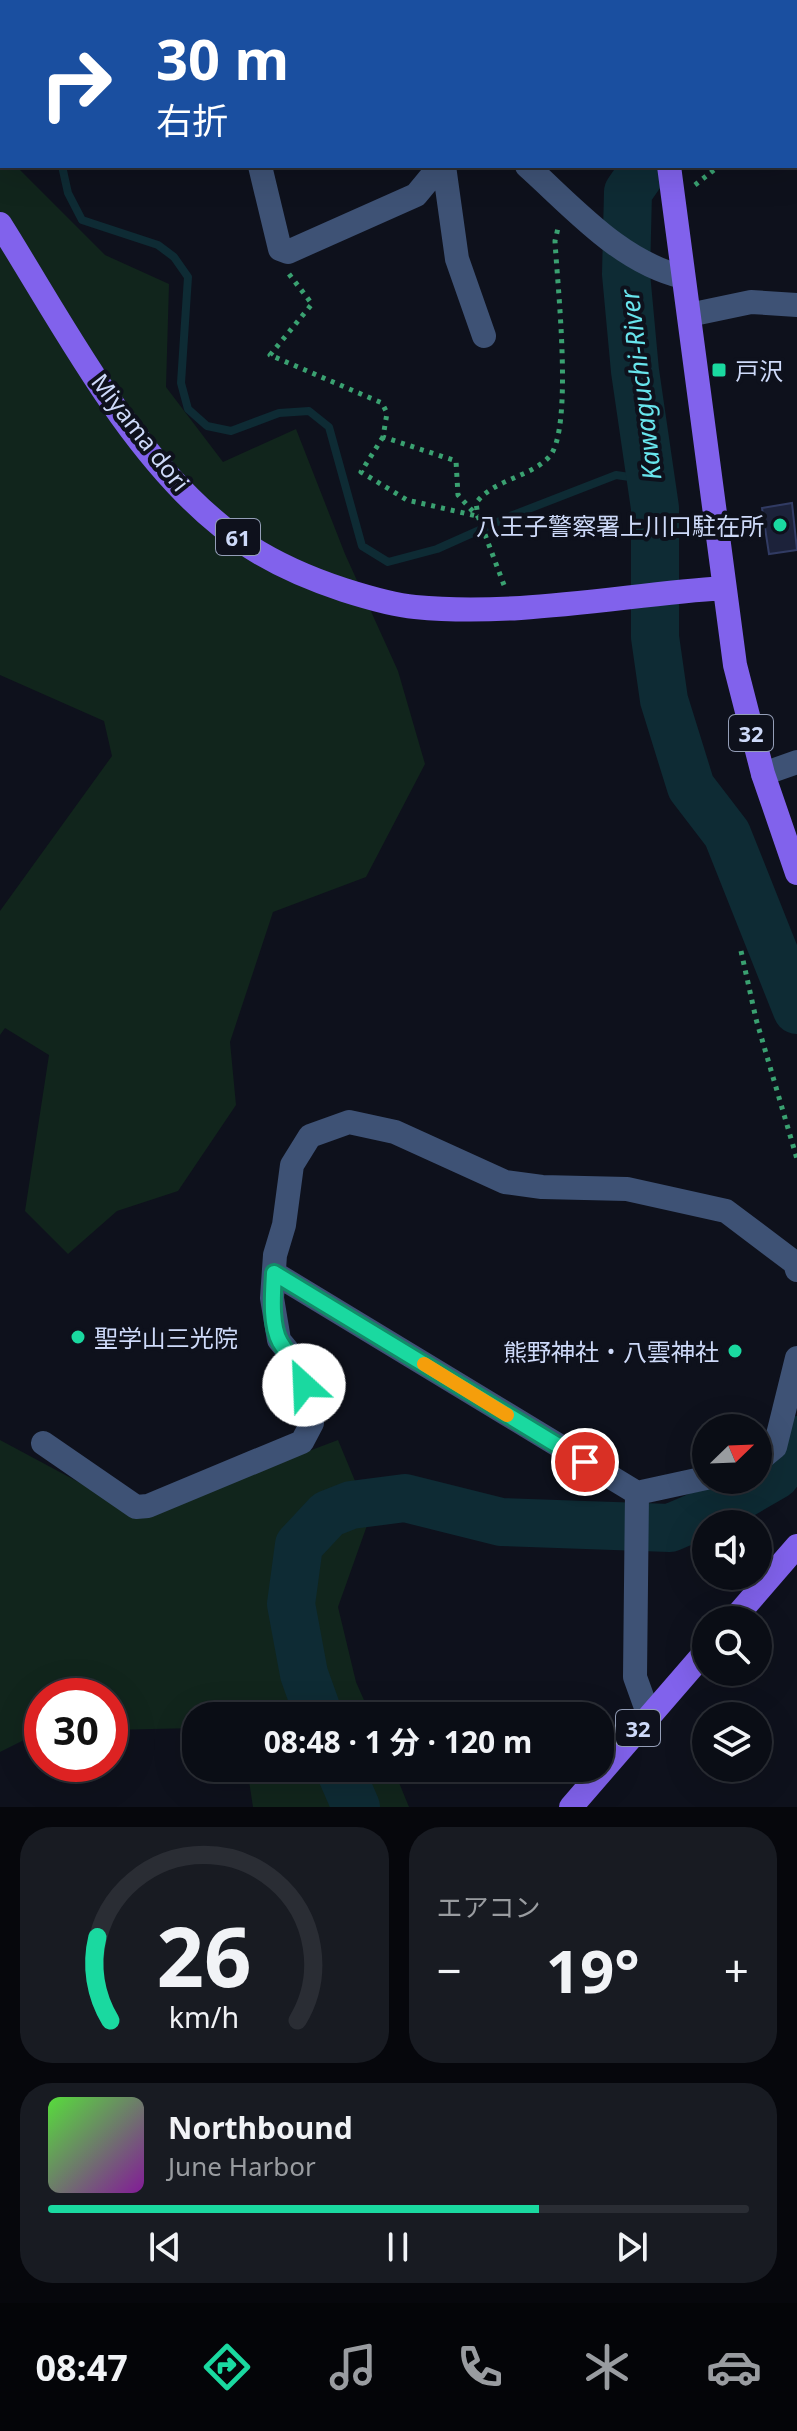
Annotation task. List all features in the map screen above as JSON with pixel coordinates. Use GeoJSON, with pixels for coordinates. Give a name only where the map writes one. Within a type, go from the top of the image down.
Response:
{"type":"FeatureCollection","features":[{"type":"Feature","properties":{"kind":"main road","name":"32"},"geometry":{"type":"LineString","coordinates":[[670,178],[735,665],[763,774],[797,873]]}},
{"type":"Feature","properties":{"kind":"main road","name":"Miyama dori"},"geometry":{"type":"LineString","coordinates":[[0,224],[110,398],[170,477],[222,527],[276,561],[319,582],[413,607],[510,607],[723,588]]}},
{"type":"Feature","properties":{"kind":"main road"},"geometry":{"type":"LineString","coordinates":[[745,1606],[797,1546]]}},
{"type":"Feature","properties":{"kind":"main road","name":"32"},"geometry":{"type":"LineString","coordinates":[[571,1807],[692,1667]]}},
{"type":"Feature","properties":{"kind":"street"},"geometry":{"type":"LineString","coordinates":[[260,168],[273,232],[280,249],[288,252],[416,195],[440,168]]}},
{"type":"Feature","properties":{"kind":"street"},"geometry":{"type":"LineString","coordinates":[[442,168],[457,259],[484,336]]}},
{"type":"Feature","properties":{"kind":"street"},"geometry":{"type":"LineString","coordinates":[[529,168],[615,245],[648,266],[683,277]]}},
{"type":"Feature","properties":{"kind":"street"},"geometry":{"type":"LineString","coordinates":[[689,315],[751,302],[797,305]]}},
{"type":"Feature","properties":{"kind":"street"},"geometry":{"type":"LineString","coordinates":[[763,774],[797,762]]}},
{"type":"Feature","properties":{"kind":"street"},"geometry":{"type":"LineString","coordinates":[[43,1443],[136,1507],[148,1506],[302,1442],[312,1423],[310,1409],[297,1362],[279,1340],[272,1298],[274,1273],[292,1165],[310,1136],[349,1122],[395,1132],[505,1182],[542,1187],[627,1189],[726,1211],[795,1263],[797,1270]]}},
{"type":"Feature","properties":{"kind":"street"},"geometry":{"type":"LineString","coordinates":[[274,1273],[636,1500],[692,1482]]}},
{"type":"Feature","properties":{"kind":"street"},"geometry":{"type":"LineString","coordinates":[[772,1449],[797,1358]]}},
{"type":"Feature","properties":{"kind":"street"},"geometry":{"type":"LineString","coordinates":[[636,1500],[635,1677],[649,1716]]}},
{"type":"Feature","properties":{"kind":"path"},"geometry":{"type":"LineString","coordinates":[[510,607],[476,503],[485,491],[547,459],[555,448],[563,392],[555,241],[565,200]]}},
{"type":"Feature","properties":{"kind":"path"},"geometry":{"type":"LineString","coordinates":[[288,252],[285,270],[312,304],[270,355],[382,403],[387,413],[383,437],[361,472],[407,500],[478,516]]}},
{"type":"Feature","properties":{"kind":"path"},"geometry":{"type":"LineString","coordinates":[[383,437],[456,461],[458,495],[478,516]]}},
{"type":"Feature","properties":{"kind":"path"},"geometry":{"type":"LineString","coordinates":[[741,951],[756,1019],[797,1159]]}},
{"type":"Feature","properties":{"kind":"green space"},"geometry":{"type":"Polygon","coordinates":[[[0,168],[18,168],[105,255],[169,284],[166,387],[223,462],[296,429],[345,554],[398,671],[425,764],[366,877],[273,912],[230,1042],[236,1105],[178,1191],[117,1211],[68,1254],[25,1211],[49,1055],[5,1028],[0,1035],[0,911],[112,756],[104,721],[0,675],[0,168]]]}},
{"type":"Feature","properties":{"kind":"green space"},"geometry":{"type":"Polygon","coordinates":[[[0,1440],[140,1515],[338,1440],[370,1517],[338,1607],[356,1682],[365,1702],[182,1702],[182,1728],[128,1730],[128,1678],[24,1678],[24,1740],[0,1752],[0,1440]]]}},
{"type":"Feature","properties":{"kind":"green space"},"geometry":{"type":"Polygon","coordinates":[[[249,1782],[399,1782],[409,1807],[253,1807],[249,1782]]]}},
{"type":"Feature","properties":{"kind":"building","name":"八王子警察署上川口駐在所"},"geometry":{"type":"Polygon","coordinates":[[[792,503],[797,550],[769,554],[762,508],[792,503]]]}},
{"type":"Feature","properties":{"kind":"waterway"},"geometry":{"type":"LineString","coordinates":[[62,168],[68,193],[82,220],[158,245],[174,257],[188,277],[181,383],[188,409],[207,426],[231,431],[279,413],[309,411],[329,427],[362,546],[388,562],[437,549],[616,475],[650,480]]}},
{"type":"Feature","properties":{"kind":"waterway","name":"Kawaguchi-River"},"geometry":{"type":"LineString","coordinates":[[645,168],[628,192],[626,274],[635,371],[655,508],[655,637],[664,700],[691,787],[727,834],[797,1010]]}},
{"type":"Feature","properties":{"kind":"waterway","name":"Kawaguchi-River"},"geometry":{"type":"LineString","coordinates":[[314,1702],[304,1674],[291,1604],[299,1545],[328,1514],[351,1505],[405,1498],[501,1522],[670,1528],[726,1504],[776,1475],[797,1440]]}},
{"type":"Feature","properties":{"kind":"waterway","name":"Kawaguchi-River"},"geometry":{"type":"LineString","coordinates":[[345,1782],[356,1807]]}},
{"type":"Feature","properties":{"kind":"slow traffic"},"geometry":{"type":"LineString","coordinates":[[424,1364],[507,1415]]}},
{"type":"Feature","properties":{"kind":"place","name":"戸沢"},"geometry":{"type":"Point","coordinates":[719,370]}},
{"type":"Feature","properties":{"kind":"place","name":"八王子警察署上川口駐在所"},"geometry":{"type":"Point","coordinates":[780,525]}},
{"type":"Feature","properties":{"kind":"place","name":"聖学山三光院"},"geometry":{"type":"Point","coordinates":[78,1337]}},
{"type":"Feature","properties":{"kind":"place","name":"熊野神社・八雲神社"},"geometry":{"type":"Point","coordinates":[735,1351]}},
{"type":"Feature","properties":{"kind":"route"},"geometry":{"type":"LineString","coordinates":[[304,1385],[297,1362],[279,1340],[272,1298],[274,1273],[585,1462]]}}]}
